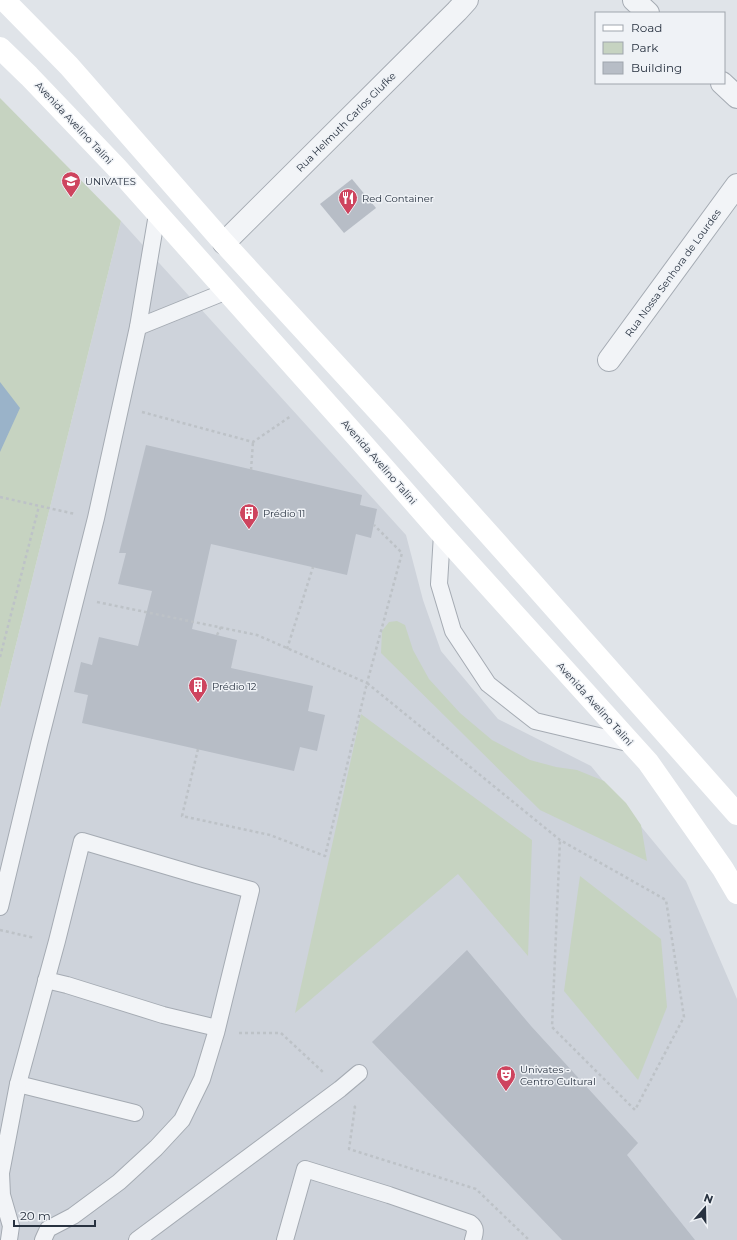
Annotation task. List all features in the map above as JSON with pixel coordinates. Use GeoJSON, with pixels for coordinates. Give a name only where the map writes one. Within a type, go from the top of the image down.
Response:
{"type":"FeatureCollection","features":[{"type":"Feature","properties":{"kind":"main road"},"geometry":{"type":"LineString","coordinates":[[4,0],[69,66],[224,243],[481,526],[737,814]]}},
{"type":"Feature","properties":{"kind":"main road","name":"Avenida Avelino Talini"},"geometry":{"type":"LineString","coordinates":[[0,48],[30,76],[116,167],[442,534],[648,762],[723,869],[737,893]]}},
{"type":"Feature","properties":{"kind":"street","name":"Rua Helmuth Carlos Glufke"},"geometry":{"type":"LineString","coordinates":[[224,243],[467,0]]}},
{"type":"Feature","properties":{"kind":"street"},"geometry":{"type":"LineString","coordinates":[[634,0],[647,12]]}},
{"type":"Feature","properties":{"kind":"street"},"geometry":{"type":"LineString","coordinates":[[723,84],[737,97]]}},
{"type":"Feature","properties":{"kind":"street","name":"Rua Nossa Senhora de Lourdes"},"geometry":{"type":"LineString","coordinates":[[609,360],[737,185]]}},
{"type":"Feature","properties":{"kind":"lane"},"geometry":{"type":"LineString","coordinates":[[0,907],[96,518],[138,327],[158,214]]}},
{"type":"Feature","properties":{"kind":"lane"},"geometry":{"type":"LineString","coordinates":[[138,327],[227,291]]}},
{"type":"Feature","properties":{"kind":"lane"},"geometry":{"type":"LineString","coordinates":[[442,534],[439,584],[453,631],[488,684],[536,721],[632,744]]}},
{"type":"Feature","properties":{"kind":"lane"},"geometry":{"type":"LineString","coordinates":[[9,1240],[11,1226],[2,1195],[1,1173],[18,1084],[82,841],[251,890],[217,1030],[202,1079],[182,1120],[156,1148],[119,1182],[73,1216],[48,1229],[43,1240]]}},
{"type":"Feature","properties":{"kind":"lane"},"geometry":{"type":"LineString","coordinates":[[46,980],[217,1030]]}},
{"type":"Feature","properties":{"kind":"lane"},"geometry":{"type":"LineString","coordinates":[[136,1240],[340,1089],[359,1073]]}},
{"type":"Feature","properties":{"kind":"lane"},"geometry":{"type":"LineString","coordinates":[[18,1084],[135,1113]]}},
{"type":"Feature","properties":{"kind":"lane"},"geometry":{"type":"LineString","coordinates":[[285,1240],[305,1169],[389,1194],[470,1223],[474,1226],[475,1231],[473,1240]]}},
{"type":"Feature","properties":{"kind":"path"},"geometry":{"type":"LineString","coordinates":[[140,419],[142,412],[253,442],[291,416]]}},
{"type":"Feature","properties":{"kind":"path"},"geometry":{"type":"LineString","coordinates":[[251,470],[253,442]]}},
{"type":"Feature","properties":{"kind":"path"},"geometry":{"type":"LineString","coordinates":[[1,497],[96,518]]}},
{"type":"Feature","properties":{"kind":"path"},"geometry":{"type":"LineString","coordinates":[[0,657],[39,506]]}},
{"type":"Feature","properties":{"kind":"path"},"geometry":{"type":"LineString","coordinates":[[198,749],[182,816],[270,835],[325,856],[367,683],[402,554],[374,525]]}},
{"type":"Feature","properties":{"kind":"path"},"geometry":{"type":"LineString","coordinates":[[286,649],[313,567]]}},
{"type":"Feature","properties":{"kind":"path"},"geometry":{"type":"LineString","coordinates":[[99,602],[100,595]]}},
{"type":"Feature","properties":{"kind":"path"},"geometry":{"type":"LineString","coordinates":[[75,600],[99,602],[257,635],[286,649],[367,683],[560,840],[666,900],[684,1017],[635,1110],[552,1028],[560,840]]}},
{"type":"Feature","properties":{"kind":"path"},"geometry":{"type":"LineString","coordinates":[[217,635],[220,627]]}},
{"type":"Feature","properties":{"kind":"path"},"geometry":{"type":"LineString","coordinates":[[0,930],[31,937]]}},
{"type":"Feature","properties":{"kind":"path"},"geometry":{"type":"LineString","coordinates":[[217,1030],[281,1033],[340,1089],[355,1107],[349,1149],[476,1189],[529,1240]]}},
{"type":"Feature","properties":{"kind":"shaded area"},"geometry":{"type":"Polygon","coordinates":[[[121,221],[406,535],[423,600],[441,651],[498,719],[591,766],[686,881],[737,999],[737,1240],[0,1240],[0,709],[121,221]]]}},
{"type":"Feature","properties":{"kind":"green space"},"geometry":{"type":"Polygon","coordinates":[[[0,98],[121,221],[0,709],[0,98]]]}},
{"type":"Feature","properties":{"kind":"green space"},"geometry":{"type":"Polygon","coordinates":[[[397,621],[405,625],[413,650],[429,679],[460,713],[492,740],[530,760],[556,767],[577,770],[604,781],[626,803],[641,825],[647,861],[540,810],[381,653],[382,631],[389,622],[397,621]]]}},
{"type":"Feature","properties":{"kind":"green space"},"geometry":{"type":"Polygon","coordinates":[[[361,714],[532,840],[528,956],[458,874],[295,1013],[361,714]]]}},
{"type":"Feature","properties":{"kind":"green space"},"geometry":{"type":"Polygon","coordinates":[[[580,876],[661,939],[667,1007],[638,1080],[564,991],[580,876]]]}},
{"type":"Feature","properties":{"kind":"water"},"geometry":{"type":"Polygon","coordinates":[[[0,382],[20,408],[0,452],[0,382]]]}},
{"type":"Feature","properties":{"kind":"building","name":"Red Container"},"geometry":{"type":"Polygon","coordinates":[[[352,179],[376,208],[344,233],[320,204],[352,179]]]}},
{"type":"Feature","properties":{"kind":"building"},"geometry":{"type":"Polygon","coordinates":[[[146,445],[362,495],[360,505],[377,509],[371,538],[356,534],[347,575],[211,544],[192,629],[237,640],[231,668],[313,686],[308,711],[325,715],[317,751],[300,747],[294,771],[82,723],[88,695],[74,692],[81,662],[92,665],[99,637],[138,646],[152,591],[118,584],[126,553],[119,553],[146,445]]]}},
{"type":"Feature","properties":{"kind":"building","name":"Univates - Centro Cultural"},"geometry":{"type":"Polygon","coordinates":[[[467,950],[531,1026],[638,1143],[627,1155],[695,1240],[562,1240],[372,1042],[467,950]]]}},
{"type":"Feature","properties":{"kind":"place","name":"UNIVATES"},"geometry":{"type":"Point","coordinates":[71,198]}},
{"type":"Feature","properties":{"kind":"place","name":"Red Container"},"geometry":{"type":"Point","coordinates":[348,215]}},
{"type":"Feature","properties":{"kind":"place","name":"Prédio 11"},"geometry":{"type":"Point","coordinates":[249,530]}},
{"type":"Feature","properties":{"kind":"place","name":"Prédio 12"},"geometry":{"type":"Point","coordinates":[198,703]}},
{"type":"Feature","properties":{"kind":"place","name":"Univates - Centro Cultural"},"geometry":{"type":"Point","coordinates":[506,1092]}}]}
